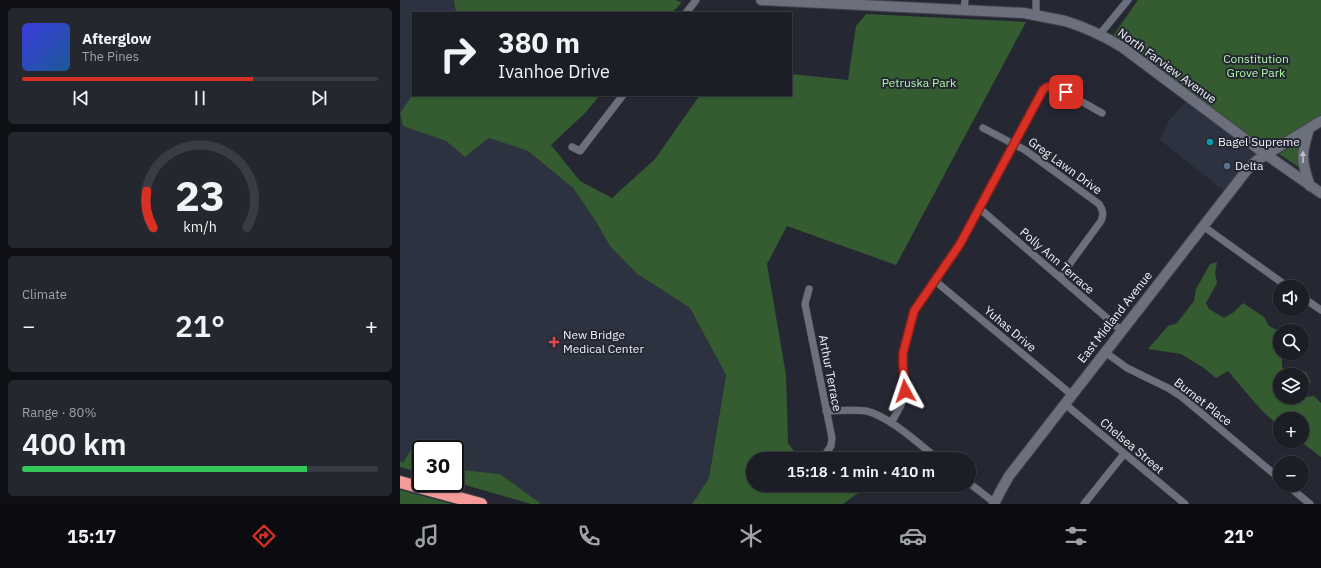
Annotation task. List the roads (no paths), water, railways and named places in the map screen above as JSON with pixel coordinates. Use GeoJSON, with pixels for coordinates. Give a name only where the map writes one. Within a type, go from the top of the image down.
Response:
{"type":"FeatureCollection","features":[{"type":"Feature","properties":{"kind":"highway"},"geometry":{"type":"LineString","coordinates":[[400,482],[481,504]]}},
{"type":"Feature","properties":{"kind":"street"},"geometry":{"type":"LineString","coordinates":[[687,12],[696,0]]}},
{"type":"Feature","properties":{"kind":"street","name":"North Farview Avenue"},"geometry":{"type":"LineString","coordinates":[[761,0],[964,5],[1024,13],[1082,26],[1100,34],[1122,47],[1267,155],[1321,193]]}},
{"type":"Feature","properties":{"kind":"street"},"geometry":{"type":"LineString","coordinates":[[1036,0],[1036,16]]}},
{"type":"Feature","properties":{"kind":"street"},"geometry":{"type":"LineString","coordinates":[[1100,34],[1128,0]]}},
{"type":"Feature","properties":{"kind":"street"},"geometry":{"type":"LineString","coordinates":[[891,423],[900,408],[905,391],[903,353],[911,318],[917,304],[960,244],[1043,90],[1054,86],[1102,113]]}},
{"type":"Feature","properties":{"kind":"street"},"geometry":{"type":"LineString","coordinates":[[572,147],[580,151],[622,96]]}},
{"type":"Feature","properties":{"kind":"street","name":"East Midland Avenue"},"geometry":{"type":"LineString","coordinates":[[994,503],[1010,476],[1247,170],[1267,155],[1321,121]]}},
{"type":"Feature","properties":{"kind":"street","name":"Greg Lawn Drive"},"geometry":{"type":"LineString","coordinates":[[983,128],[1025,150],[1093,199],[1102,208],[1103,216],[1101,221],[1060,277]]}},
{"type":"Feature","properties":{"kind":"street"},"geometry":{"type":"LineString","coordinates":[[1309,129],[1302,158],[1310,186]]}},
{"type":"Feature","properties":{"kind":"street","name":"Polly Ann Terrace"},"geometry":{"type":"LineString","coordinates":[[979,208],[1122,330]]}},
{"type":"Feature","properties":{"kind":"street"},"geometry":{"type":"LineString","coordinates":[[1203,226],[1278,280]]}},
{"type":"Feature","properties":{"kind":"street","name":"Yuhas Drive"},"geometry":{"type":"LineString","coordinates":[[934,280],[1072,395]]}},
{"type":"Feature","properties":{"kind":"street","name":"Arthur Terrace"},"geometry":{"type":"LineString","coordinates":[[809,289],[805,304],[832,440],[828,452]]}},
{"type":"Feature","properties":{"kind":"street"},"geometry":{"type":"LineString","coordinates":[[1309,302],[1321,310]]}},
{"type":"Feature","properties":{"kind":"street","name":"Burnet Place"},"geometry":{"type":"LineString","coordinates":[[1105,352],[1127,368],[1168,388],[1182,397],[1273,473]]}},
{"type":"Feature","properties":{"kind":"street","name":"Chelsea Street"},"geometry":{"type":"LineString","coordinates":[[1065,404],[1183,503]]}},
{"type":"Feature","properties":{"kind":"street"},"geometry":{"type":"LineString","coordinates":[[826,412],[867,412],[883,418],[929,452]]}},
{"type":"Feature","properties":{"kind":"street"},"geometry":{"type":"LineString","coordinates":[[1084,504],[1124,454]]}},
{"type":"Feature","properties":{"kind":"street"},"geometry":{"type":"LineString","coordinates":[[976,489],[994,503]]}},
{"type":"Feature","properties":{"kind":"street"},"geometry":{"type":"LineString","coordinates":[[1295,492],[1310,504]]}},
{"type":"Feature","properties":{"kind":"place","name":"Bagel Supreme"},"geometry":{"type":"Point","coordinates":[1210,142]}},
{"type":"Feature","properties":{"kind":"place","name":"Delta"},"geometry":{"type":"Point","coordinates":[1227,166]}},
{"type":"Feature","properties":{"kind":"place","name":"New Bridge Medical Center"},"geometry":{"type":"Point","coordinates":[554,342]}},
{"type":"Feature","properties":{"kind":"park label","name":"Constitution Grove Park"},"geometry":{"type":"Point","coordinates":[1256,66]}},
{"type":"Feature","properties":{"kind":"park label","name":"Petruska Park"},"geometry":{"type":"Point","coordinates":[919,83]}}]}
